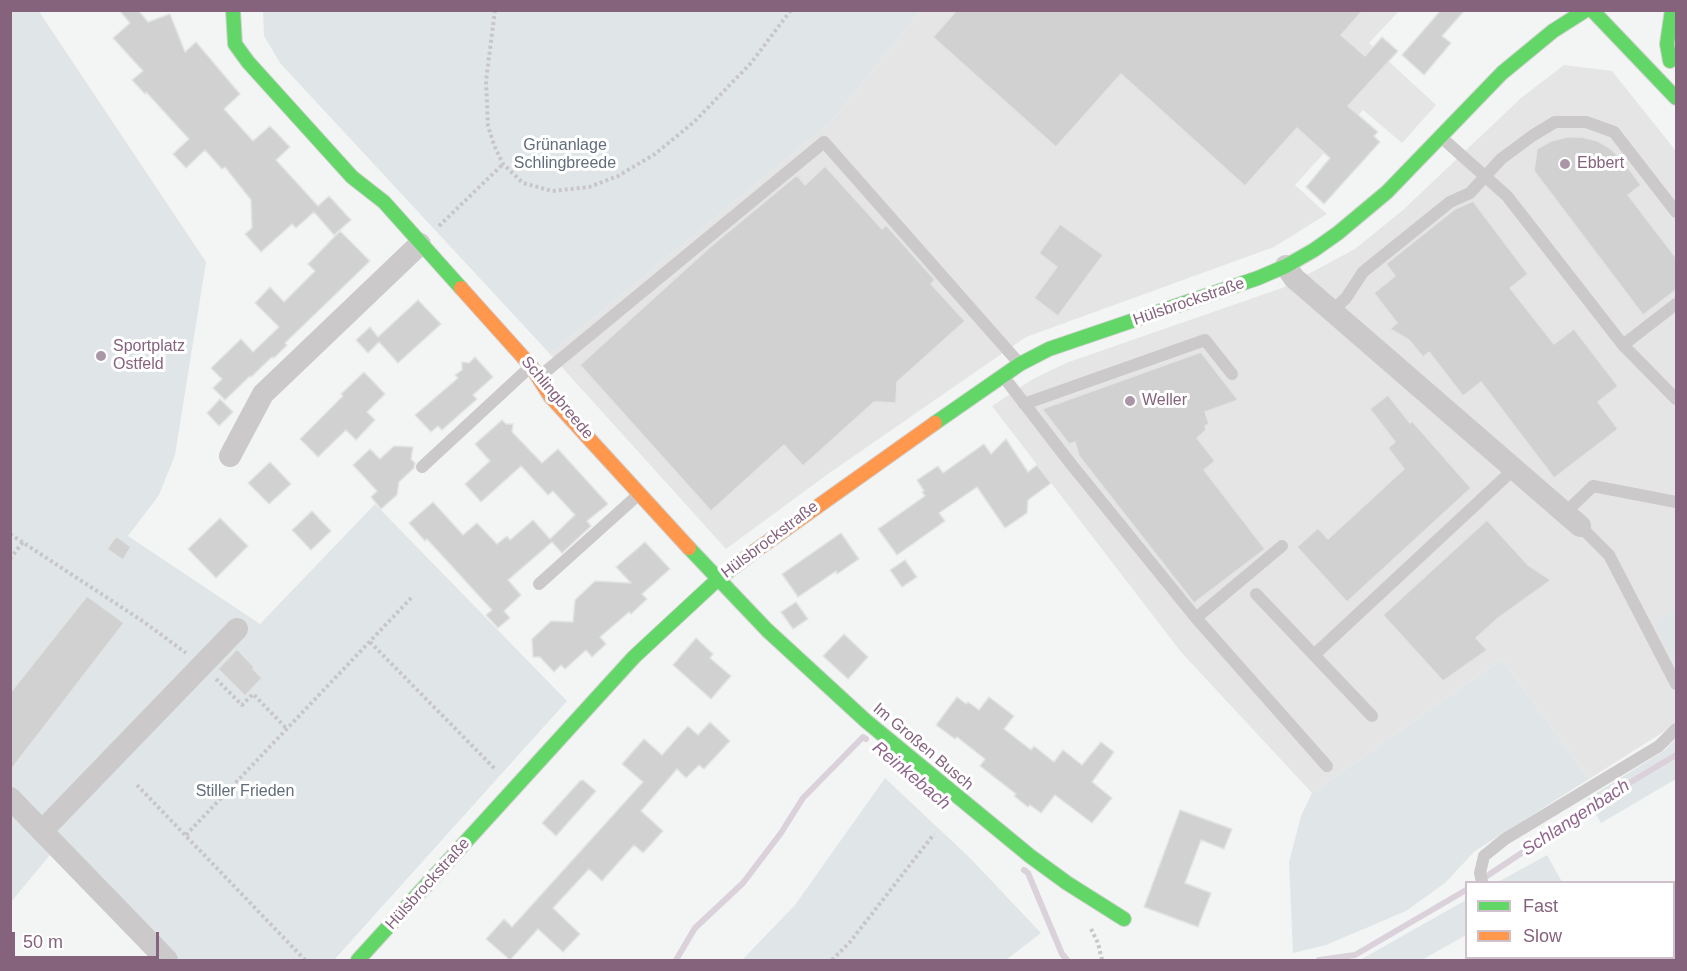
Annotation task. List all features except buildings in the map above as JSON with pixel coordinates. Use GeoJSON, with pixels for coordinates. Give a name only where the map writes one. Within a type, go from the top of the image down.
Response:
{"type":"FeatureCollection","features":[{"type":"Feature","properties":{"kind":"street","name":"Schlingbreede"},"geometry":{"type":"LineString","coordinates":[[233,10],[235,44],[248,62],[352,177],[384,202],[535,372],[550,396],[717,580]]}},
{"type":"Feature","properties":{"kind":"street","name":"Hülsbrockstraße"},"geometry":{"type":"LineString","coordinates":[[358,960],[634,657],[717,580],[842,487],[1020,364],[1049,349],[1258,278],[1286,266],[1330,239],[1387,192],[1502,73],[1553,32],[1586,10]]}},
{"type":"Feature","properties":{"kind":"street"},"geometry":{"type":"LineString","coordinates":[[1592,10],[1677,98]]}},
{"type":"Feature","properties":{"kind":"street"},"geometry":{"type":"LineString","coordinates":[[1672,10],[1667,44],[1673,65]]}},
{"type":"Feature","properties":{"kind":"street"},"geometry":{"type":"LineString","coordinates":[[1655,46],[1673,65]]}},
{"type":"Feature","properties":{"kind":"street"},"geometry":{"type":"LineString","coordinates":[[230,456],[263,394],[420,244]]}},
{"type":"Feature","properties":{"kind":"street"},"geometry":{"type":"LineString","coordinates":[[1286,266],[1294,278],[1573,520]]}},
{"type":"Feature","properties":{"kind":"street","name":"Im Großen Busch"},"geometry":{"type":"LineString","coordinates":[[717,580],[767,630],[866,721],[1030,856],[1067,884],[1124,919]]}},
{"type":"Feature","properties":{"kind":"street"},"geometry":{"type":"LineString","coordinates":[[42,831],[237,630]]}},
{"type":"Feature","properties":{"kind":"street"},"geometry":{"type":"LineString","coordinates":[[10,798],[166,960]]}},
{"type":"Feature","properties":{"kind":"lane"},"geometry":{"type":"LineString","coordinates":[[1332,311],[1346,298],[1363,272],[1450,202],[1470,193],[1502,159],[1532,135],[1555,122],[1586,122],[1614,132],[1677,212]]}},
{"type":"Feature","properties":{"kind":"lane"},"geometry":{"type":"LineString","coordinates":[[1440,136],[1507,196],[1623,345],[1677,399]]}},
{"type":"Feature","properties":{"kind":"lane"},"geometry":{"type":"LineString","coordinates":[[422,467],[535,372],[824,142],[1020,364]]}},
{"type":"Feature","properties":{"kind":"lane"},"geometry":{"type":"LineString","coordinates":[[1623,345],[1677,304]]}},
{"type":"Feature","properties":{"kind":"lane"},"geometry":{"type":"LineString","coordinates":[[1024,404],[1205,340],[1232,374]]}},
{"type":"Feature","properties":{"kind":"lane"},"geometry":{"type":"LineString","coordinates":[[1003,376],[1196,618],[1327,766]]}},
{"type":"Feature","properties":{"kind":"lane"},"geometry":{"type":"LineString","coordinates":[[1314,655],[1514,469]]}},
{"type":"Feature","properties":{"kind":"lane"},"geometry":{"type":"LineString","coordinates":[[1677,502],[1593,486],[1573,520],[1609,555],[1677,684]]}},
{"type":"Feature","properties":{"kind":"lane"},"geometry":{"type":"LineString","coordinates":[[539,584],[640,494]]}},
{"type":"Feature","properties":{"kind":"lane"},"geometry":{"type":"LineString","coordinates":[[1196,618],[1282,546]]}},
{"type":"Feature","properties":{"kind":"lane"},"geometry":{"type":"LineString","coordinates":[[1256,594],[1372,716]]}},
{"type":"Feature","properties":{"kind":"lane"},"geometry":{"type":"LineString","coordinates":[[1481,878],[1484,856],[1504,839],[1659,746],[1677,729]]}},
{"type":"Feature","properties":{"kind":"path"},"geometry":{"type":"LineString","coordinates":[[495,10],[486,81],[488,126],[494,145],[503,164],[523,183],[552,190],[589,187],[618,176],[655,154],[694,122],[751,63],[791,10]]}},
{"type":"Feature","properties":{"kind":"path"},"geometry":{"type":"LineString","coordinates":[[420,244],[503,164]]}},
{"type":"Feature","properties":{"kind":"path"},"geometry":{"type":"LineString","coordinates":[[10,534],[144,622],[203,665],[242,705],[253,694],[287,729]]}},
{"type":"Feature","properties":{"kind":"path"},"geometry":{"type":"LineString","coordinates":[[10,559],[23,542]]}},
{"type":"Feature","properties":{"kind":"path"},"geometry":{"type":"LineString","coordinates":[[186,835],[412,597]]}},
{"type":"Feature","properties":{"kind":"path"},"geometry":{"type":"LineString","coordinates":[[370,642],[498,772]]}},
{"type":"Feature","properties":{"kind":"path"},"geometry":{"type":"LineString","coordinates":[[137,784],[305,960]]}},
{"type":"Feature","properties":{"kind":"path"},"geometry":{"type":"LineString","coordinates":[[832,960],[850,942],[934,834]]}},
{"type":"Feature","properties":{"kind":"shaded area"},"geometry":{"type":"Polygon","coordinates":[[[921,11],[1399,11],[1369,43],[1436,105],[1402,143],[1363,110],[1295,185],[1327,214],[1274,247],[1026,337],[828,474],[726,549],[550,354],[830,123],[921,11]]]}},
{"type":"Feature","properties":{"kind":"shaded area"},"geometry":{"type":"Polygon","coordinates":[[[1564,65],[1612,71],[1676,151],[1676,608],[1656,624],[1676,667],[1676,724],[1589,779],[1502,659],[1312,793],[1181,652],[992,406],[1033,379],[1066,363],[1282,288],[1355,249],[1403,210],[1521,98],[1564,65]]]}},
{"type":"Feature","properties":{"kind":"green space","name":"Stiller Frieden"},"geometry":{"type":"Polygon","coordinates":[[[38,10],[206,262],[175,455],[159,495],[128,536],[260,624],[375,504],[567,701],[334,960],[173,960],[60,843],[11,902],[10,11],[38,10]]]}},
{"type":"Feature","properties":{"kind":"green space","name":"Grünanlage Schlingbreede"},"geometry":{"type":"Polygon","coordinates":[[[263,10],[921,11],[830,123],[550,354],[280,63],[264,36],[263,10]]]}},
{"type":"Feature","properties":{"kind":"green space"},"geometry":{"type":"Polygon","coordinates":[[[1676,608],[1676,667],[1655,624],[1676,608]]]}},
{"type":"Feature","properties":{"kind":"green space"},"geometry":{"type":"Polygon","coordinates":[[[1502,659],[1589,779],[1475,851],[1445,883],[1406,911],[1326,945],[1293,953],[1289,862],[1301,816],[1312,793],[1502,659]]]}},
{"type":"Feature","properties":{"kind":"green space"},"geometry":{"type":"Polygon","coordinates":[[[1676,738],[1676,779],[1601,823],[1587,799],[1665,750],[1676,738]]]}},
{"type":"Feature","properties":{"kind":"green space"},"geometry":{"type":"Polygon","coordinates":[[[885,778],[971,859],[1041,933],[1006,960],[742,960],[795,905],[885,778]]]}},
{"type":"Feature","properties":{"kind":"green space"},"geometry":{"type":"Polygon","coordinates":[[[1547,855],[1561,881],[1500,881],[1547,855]]]}},
{"type":"Feature","properties":{"kind":"green space"},"geometry":{"type":"Polygon","coordinates":[[[1465,901],[1465,936],[1422,960],[1360,960],[1465,901]]]}},
{"type":"Feature","properties":{"kind":"waterway","name":"Reinkebach"},"geometry":{"type":"LineString","coordinates":[[676,960],[695,928],[743,883],[781,833],[803,798],[863,737],[866,739]]}},
{"type":"Feature","properties":{"kind":"waterway","name":"Schlangenbach"},"geometry":{"type":"LineString","coordinates":[[1481,880],[1601,800],[1676,755]]}},
{"type":"Feature","properties":{"kind":"waterway","name":"Reinkebach"},"geometry":{"type":"LineString","coordinates":[[1024,870],[1028,873],[1062,954],[1067,960]]}},
{"type":"Feature","properties":{"kind":"waterway","name":"Schlangenbach"},"geometry":{"type":"LineString","coordinates":[[1319,960],[1355,955],[1465,891]]}},
{"type":"Feature","properties":{"kind":"traffic: fast"},"geometry":{"type":"LineString","coordinates":[[233,10],[235,44],[248,62],[352,177],[384,202],[461,288]]}},
{"type":"Feature","properties":{"kind":"traffic: fast"},"geometry":{"type":"LineString","coordinates":[[935,423],[1020,364],[1049,349],[1258,278],[1314,250],[1387,192],[1502,73],[1553,31],[1586,10]]}},
{"type":"Feature","properties":{"kind":"traffic: fast"},"geometry":{"type":"LineString","coordinates":[[1592,10],[1676,98]]}},
{"type":"Feature","properties":{"kind":"traffic: fast"},"geometry":{"type":"LineString","coordinates":[[1670,61],[1667,44],[1672,10]]}},
{"type":"Feature","properties":{"kind":"traffic: fast"},"geometry":{"type":"LineString","coordinates":[[689,548],[767,630],[866,721],[1030,856],[1067,883],[1124,919]]}},
{"type":"Feature","properties":{"kind":"traffic: fast"},"geometry":{"type":"LineString","coordinates":[[358,960],[634,657],[717,580],[755,551]]}},
{"type":"Feature","properties":{"kind":"traffic: slow"},"geometry":{"type":"LineString","coordinates":[[461,288],[531,366],[550,396],[689,548]]}},
{"type":"Feature","properties":{"kind":"traffic: slow"},"geometry":{"type":"LineString","coordinates":[[755,551],[935,423]]}},
{"type":"Feature","properties":{"kind":"place","name":"Ebbert"},"geometry":{"type":"Point","coordinates":[1565,164]}},
{"type":"Feature","properties":{"kind":"place","name":"Sportplatz Ostfeld"},"geometry":{"type":"Point","coordinates":[101,356]}},
{"type":"Feature","properties":{"kind":"place","name":"Weller"},"geometry":{"type":"Point","coordinates":[1130,401]}}]}
